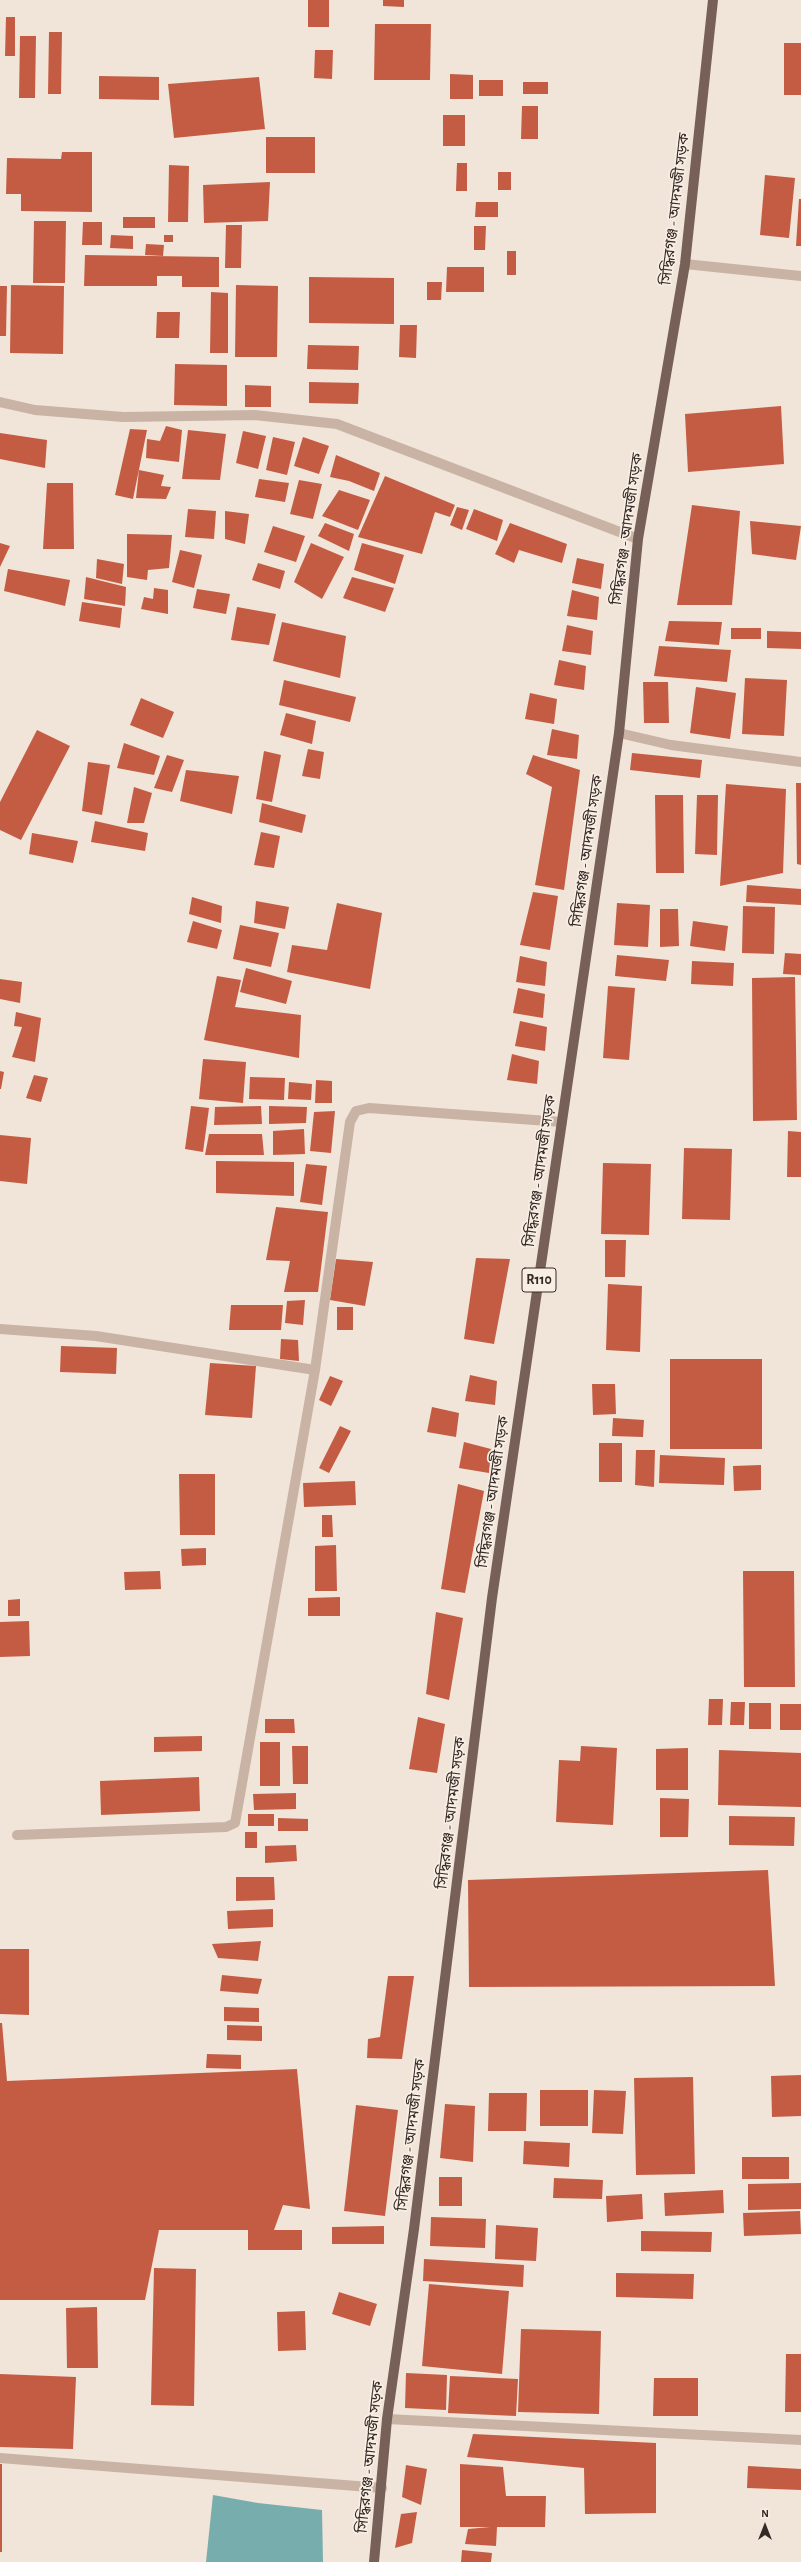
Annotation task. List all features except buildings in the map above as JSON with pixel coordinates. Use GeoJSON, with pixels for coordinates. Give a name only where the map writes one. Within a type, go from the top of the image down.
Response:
{"type":"FeatureCollection","features":[{"type":"Feature","properties":{"kind":"main road","name":"সিদ্ধিরগঞ্জ - আদমজী সড়ক"},"geometry":{"type":"LineString","coordinates":[[374,2562],[382,2488],[387,2419],[414,2229],[492,1598],[619,733],[638,539],[685,264],[713,0]]}},
{"type":"Feature","properties":{"kind":"street"},"geometry":{"type":"LineString","coordinates":[[685,264],[801,276]]}},
{"type":"Feature","properties":{"kind":"street"},"geometry":{"type":"LineString","coordinates":[[0,402],[35,410],[123,417],[255,415],[337,424],[638,539]]}},
{"type":"Feature","properties":{"kind":"street"},"geometry":{"type":"LineString","coordinates":[[619,733],[695,748],[801,762]]}},
{"type":"Feature","properties":{"kind":"street"},"geometry":{"type":"LineString","coordinates":[[17,1835],[226,1827],[235,1823],[315,1370],[350,1122],[356,1111],[369,1108],[562,1122]]}},
{"type":"Feature","properties":{"kind":"street"},"geometry":{"type":"LineString","coordinates":[[0,1329],[96,1336],[315,1370]]}},
{"type":"Feature","properties":{"kind":"street"},"geometry":{"type":"LineString","coordinates":[[387,2419],[801,2440]]}},
{"type":"Feature","properties":{"kind":"street"},"geometry":{"type":"LineString","coordinates":[[0,2458],[382,2488]]}},
{"type":"Feature","properties":{"kind":"water"},"geometry":{"type":"Polygon","coordinates":[[[213,2495],[258,2503],[322,2510],[323,2562],[206,2562],[213,2495]]]}}]}
